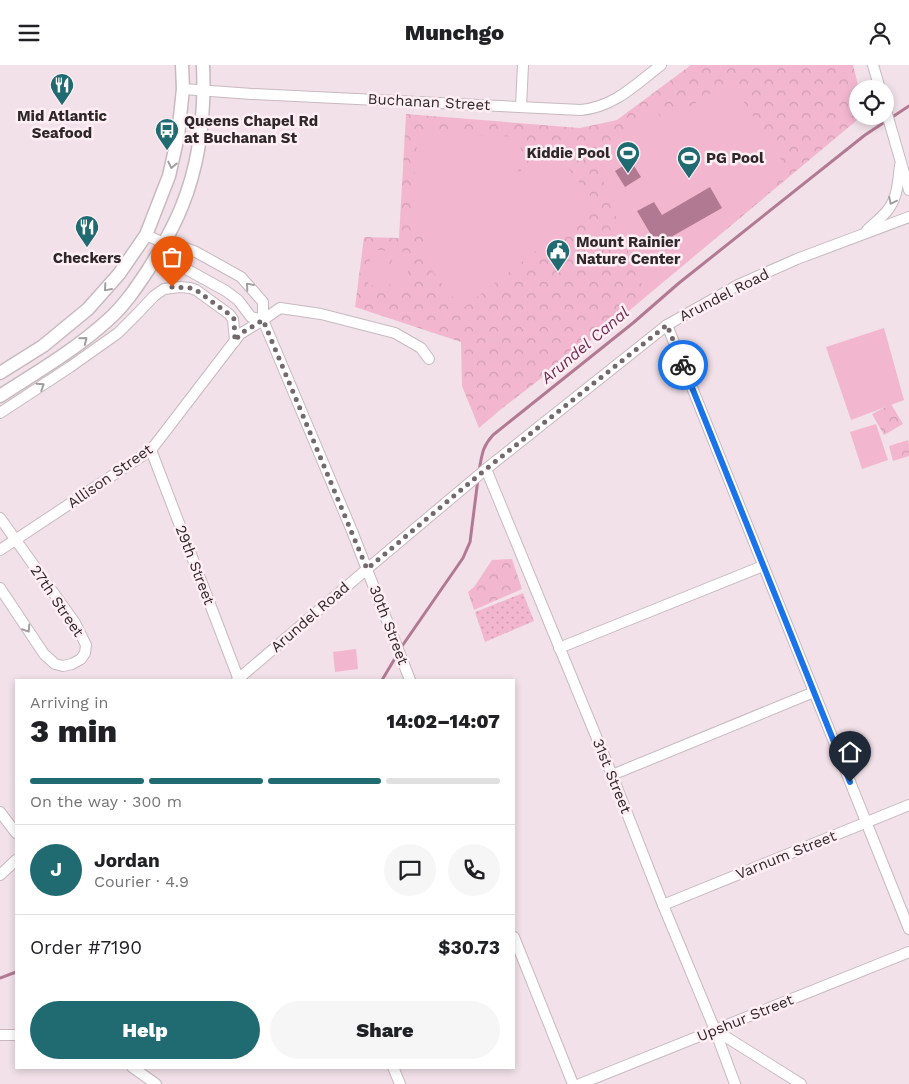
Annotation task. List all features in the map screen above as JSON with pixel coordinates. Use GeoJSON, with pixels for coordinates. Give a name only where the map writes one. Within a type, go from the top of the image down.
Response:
{"type":"FeatureCollection","features":[{"type":"Feature","properties":{"kind":"main road"},"geometry":{"type":"LineString","coordinates":[[0,373],[43,346],[88,309],[119,274],[146,235],[169,176],[178,136],[183,89],[182,65]]}},
{"type":"Feature","properties":{"kind":"main road"},"geometry":{"type":"LineString","coordinates":[[0,396],[69,352],[109,319],[133,292],[164,243],[182,206],[194,168],[201,127],[204,65]]}},
{"type":"Feature","properties":{"kind":"street"},"geometry":{"type":"LineString","coordinates":[[521,106],[523,65]]}},
{"type":"Feature","properties":{"kind":"street","name":"Buchanan Street"},"geometry":{"type":"LineString","coordinates":[[183,89],[581,110],[603,106],[619,97],[661,65]]}},
{"type":"Feature","properties":{"kind":"street"},"geometry":{"type":"LineString","coordinates":[[873,65],[877,80]]}},
{"type":"Feature","properties":{"kind":"street"},"geometry":{"type":"LineString","coordinates":[[890,125],[909,190]]}},
{"type":"Feature","properties":{"kind":"street"},"geometry":{"type":"LineString","coordinates":[[864,233],[887,211],[892,203],[897,190],[900,159]]}},
{"type":"Feature","properties":{"kind":"street","name":"Arundel Road"},"geometry":{"type":"LineString","coordinates":[[239,679],[486,469],[667,325],[738,285],[798,259],[909,217]]}},
{"type":"Feature","properties":{"kind":"street","name":"30th Street"},"geometry":{"type":"LineString","coordinates":[[146,235],[164,243],[177,245],[196,252],[241,277],[263,302],[263,320],[367,569],[410,679]]}},
{"type":"Feature","properties":{"kind":"street"},"geometry":{"type":"LineString","coordinates":[[164,243],[168,259],[226,291],[238,300],[251,317],[263,320]]}},
{"type":"Feature","properties":{"kind":"street"},"geometry":{"type":"LineString","coordinates":[[0,413],[118,333],[154,296],[164,289],[180,287],[196,290],[222,309],[234,319],[235,341]]}},
{"type":"Feature","properties":{"kind":"street","name":"Allison Street"},"geometry":{"type":"LineString","coordinates":[[0,550],[151,450],[240,334],[280,308],[321,313],[395,333],[421,347],[429,359]]}},
{"type":"Feature","properties":{"kind":"street"},"geometry":{"type":"LineString","coordinates":[[667,325],[909,929]]}},
{"type":"Feature","properties":{"kind":"street","name":"29th Street"},"geometry":{"type":"LineString","coordinates":[[151,450],[238,679]]}},
{"type":"Feature","properties":{"kind":"street","name":"31st Street"},"geometry":{"type":"LineString","coordinates":[[486,469],[612,775],[735,1084]]}},
{"type":"Feature","properties":{"kind":"street","name":"27th Street"},"geometry":{"type":"LineString","coordinates":[[0,518],[82,635],[86,645],[85,653],[81,659],[72,664],[62,666],[55,664],[44,654],[0,588]]}},
{"type":"Feature","properties":{"kind":"street"},"geometry":{"type":"LineString","coordinates":[[559,648],[763,566]]}},
{"type":"Feature","properties":{"kind":"street"},"geometry":{"type":"LineString","coordinates":[[612,775],[814,692]]}},
{"type":"Feature","properties":{"kind":"street","name":"Varnum Street"},"geometry":{"type":"LineString","coordinates":[[663,905],[909,805]]}},
{"type":"Feature","properties":{"kind":"street"},"geometry":{"type":"LineString","coordinates":[[0,812],[15,832]]}},
{"type":"Feature","properties":{"kind":"street"},"geometry":{"type":"LineString","coordinates":[[0,875],[15,861]]}},
{"type":"Feature","properties":{"kind":"street"},"geometry":{"type":"LineString","coordinates":[[515,939],[573,1084]]}},
{"type":"Feature","properties":{"kind":"street","name":"Upshur Street"},"geometry":{"type":"LineString","coordinates":[[580,1084],[909,952]]}},
{"type":"Feature","properties":{"kind":"street"},"geometry":{"type":"LineString","coordinates":[[715,1030],[801,1084]]}},
{"type":"Feature","properties":{"kind":"street"},"geometry":{"type":"LineString","coordinates":[[0,1035],[15,1035]]}},
{"type":"Feature","properties":{"kind":"street"},"geometry":{"type":"LineString","coordinates":[[135,1069],[156,1084]]}},
{"type":"Feature","properties":{"kind":"street"},"geometry":{"type":"LineString","coordinates":[[394,1069],[400,1084]]}},
{"type":"Feature","properties":{"kind":"green space"},"geometry":{"type":"Polygon","coordinates":[[[691,65],[853,65],[857,80],[849,80],[849,125],[851,125],[630,310],[479,428],[462,386],[461,342],[355,307],[364,237],[399,238],[406,114],[580,128],[617,120],[691,65]]]}},
{"type":"Feature","properties":{"kind":"green space","name":"PG Pool"},"geometry":{"type":"Polygon","coordinates":[[[730,81],[783,163],[767,195],[649,286],[643,287],[638,273],[636,274],[594,153],[634,128],[632,123],[655,108],[661,118],[683,104],[686,109],[730,81]]]}},
{"type":"Feature","properties":{"kind":"green space"},"geometry":{"type":"Polygon","coordinates":[[[428,133],[521,137],[520,162],[517,174],[551,147],[596,203],[462,309],[418,253],[441,234],[411,227],[417,144],[428,133]]]}},
{"type":"Feature","properties":{"kind":"green space"},"geometry":{"type":"Polygon","coordinates":[[[371,249],[387,251],[385,286],[368,285],[371,249]]]}},
{"type":"Feature","properties":{"kind":"green space"},"geometry":{"type":"Polygon","coordinates":[[[393,251],[409,252],[407,288],[390,287],[393,251]]]}},
{"type":"Feature","properties":{"kind":"green space"},"geometry":{"type":"Polygon","coordinates":[[[884,328],[904,400],[851,420],[826,347],[884,328]]]}},
{"type":"Feature","properties":{"kind":"green space"},"geometry":{"type":"Polygon","coordinates":[[[891,404],[903,424],[884,435],[872,414],[891,404]]]}},
{"type":"Feature","properties":{"kind":"green space"},"geometry":{"type":"Polygon","coordinates":[[[876,424],[888,460],[862,469],[850,432],[876,424]]]}},
{"type":"Feature","properties":{"kind":"green space"},"geometry":{"type":"Polygon","coordinates":[[[908,440],[909,456],[893,461],[889,446],[908,440]]]}},
{"type":"Feature","properties":{"kind":"green space"},"geometry":{"type":"Polygon","coordinates":[[[512,559],[522,589],[474,610],[468,592],[474,587],[492,560],[512,559]]]}},
{"type":"Feature","properties":{"kind":"green space"},"geometry":{"type":"Polygon","coordinates":[[[523,593],[534,621],[485,642],[475,612],[523,593]]]}},
{"type":"Feature","properties":{"kind":"green space"},"geometry":{"type":"Polygon","coordinates":[[[356,649],[358,669],[335,672],[333,652],[356,649]]]}},
{"type":"Feature","properties":{"kind":"shaded area","name":"Kiddie Pool"},"geometry":{"type":"Polygon","coordinates":[[[631,161],[641,177],[625,187],[615,171],[631,161]]]}},
{"type":"Feature","properties":{"kind":"shaded area","name":"PG Pool"},"geometry":{"type":"Polygon","coordinates":[[[710,187],[722,208],[657,245],[637,211],[654,202],[662,215],[710,187]]]}},
{"type":"Feature","properties":{"kind":"waterway","name":"Arundel Canal"},"geometry":{"type":"LineString","coordinates":[[479,471],[485,447],[493,435],[633,323],[679,283],[865,135],[909,106]]}},
{"type":"Feature","properties":{"kind":"waterway","name":"Arundel Canal"},"geometry":{"type":"LineString","coordinates":[[400,649],[463,558],[470,542],[478,479]]}},
{"type":"Feature","properties":{"kind":"waterway","name":"Arundel Canal"},"geometry":{"type":"LineString","coordinates":[[383,679],[397,655]]}},
{"type":"Feature","properties":{"kind":"waterway","name":"Arundel Canal"},"geometry":{"type":"LineString","coordinates":[[0,978],[15,972]]}},
{"type":"Feature","properties":{"kind":"way so far"},"geometry":{"type":"LineString","coordinates":[[172,287],[196,290],[229,314],[234,319],[235,341],[240,334],[263,320],[367,569],[486,469],[667,325],[683,365]]}},
{"type":"Feature","properties":{"kind":"place","name":"Mid Atlantic Seafood"},"geometry":{"type":"Point","coordinates":[62,106]}},
{"type":"Feature","properties":{"kind":"place","name":"Queens Chapel Rd at Buchanan St"},"geometry":{"type":"Point","coordinates":[167,151]}},
{"type":"Feature","properties":{"kind":"place","name":"Kiddie Pool"},"geometry":{"type":"Point","coordinates":[628,174]}},
{"type":"Feature","properties":{"kind":"place","name":"PG Pool"},"geometry":{"type":"Point","coordinates":[689,179]}},
{"type":"Feature","properties":{"kind":"place","name":"Checkers"},"geometry":{"type":"Point","coordinates":[87,248]}},
{"type":"Feature","properties":{"kind":"place","name":"Mount Rainier Nature Center"},"geometry":{"type":"Point","coordinates":[558,272]}},
{"type":"Feature","properties":{"kind":"route"},"geometry":{"type":"LineString","coordinates":[[683,365],[850,782]]}}]}
